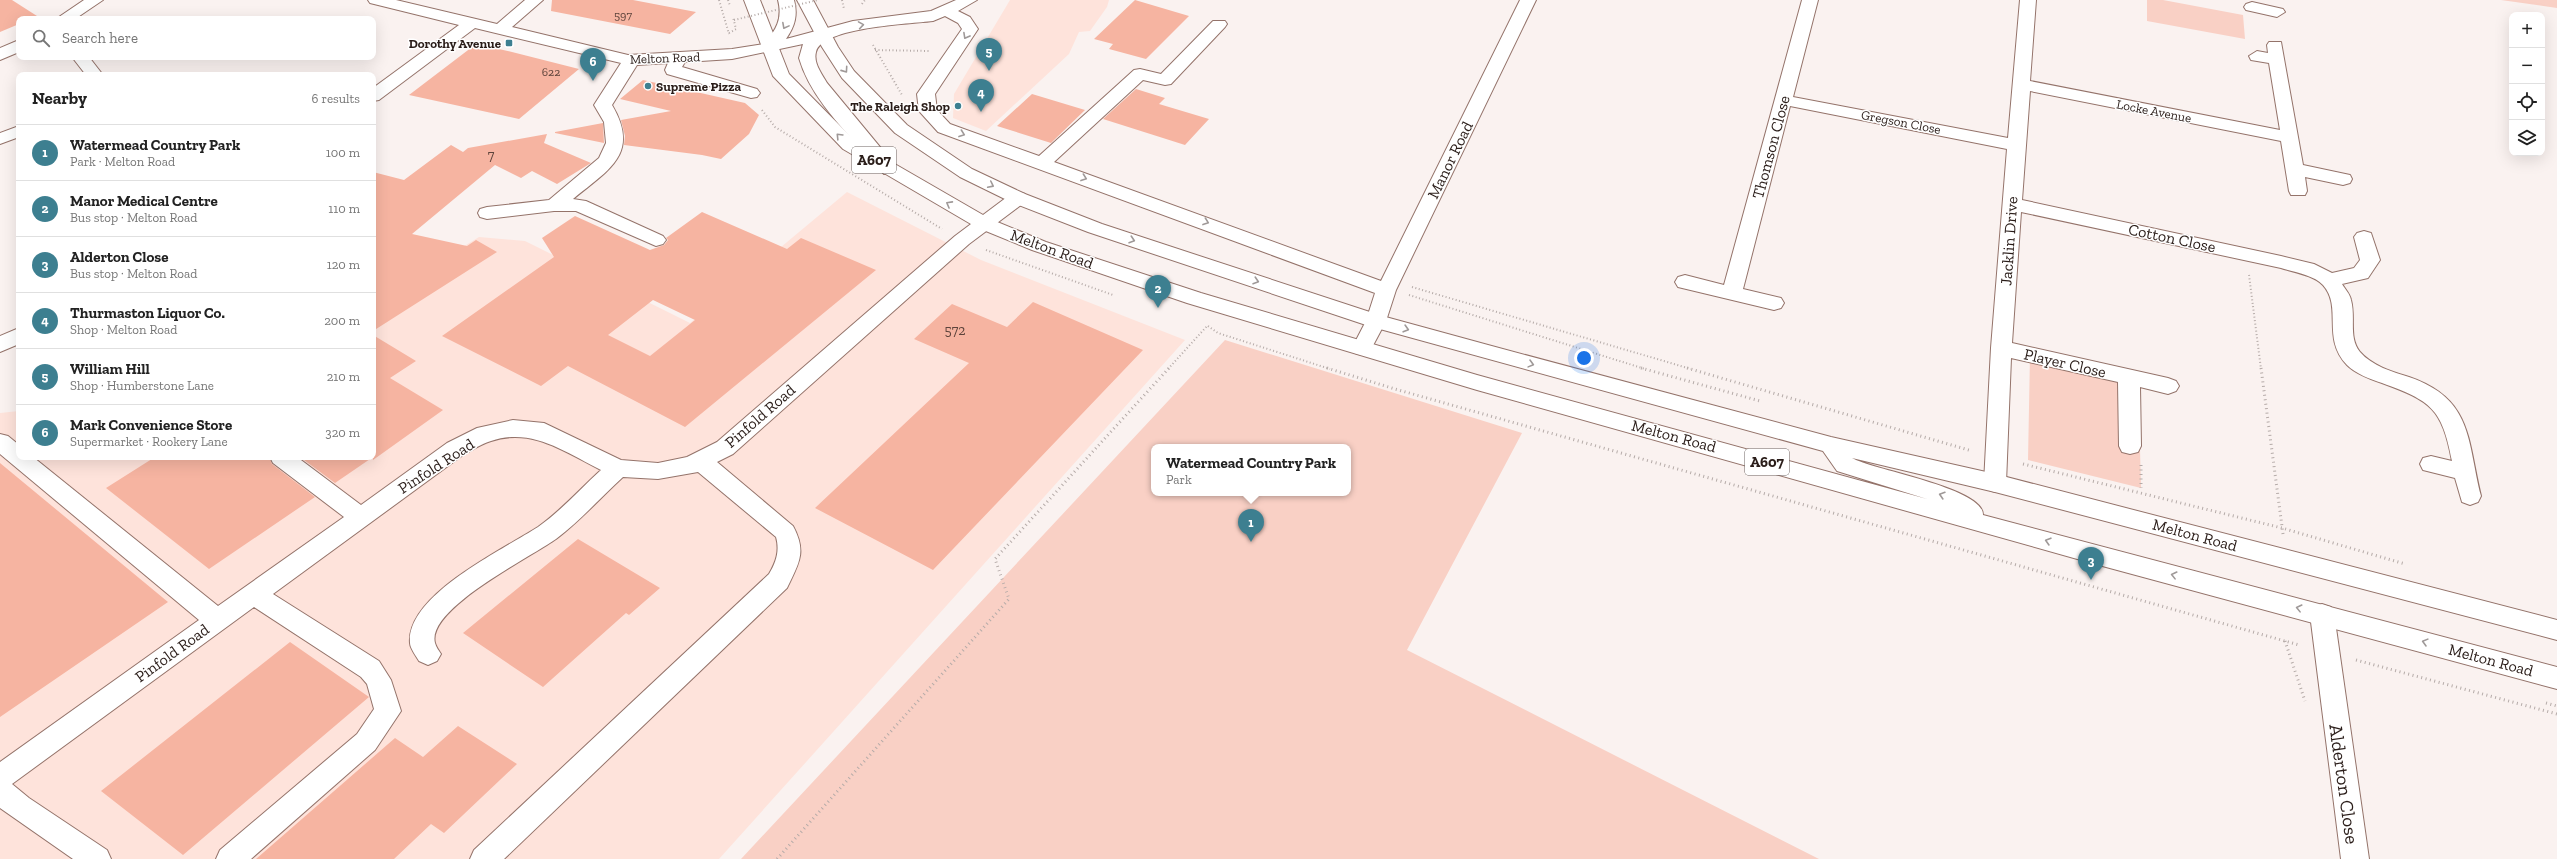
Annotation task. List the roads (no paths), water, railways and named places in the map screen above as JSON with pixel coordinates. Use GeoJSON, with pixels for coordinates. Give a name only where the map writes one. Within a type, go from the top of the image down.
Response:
{"type":"FeatureCollection","features":[{"type":"Feature","properties":{"kind":"main road"},"geometry":{"type":"LineString","coordinates":[[69,16],[95,0]]}},
{"type":"Feature","properties":{"kind":"main road","name":"Melton Road"},"geometry":{"type":"LineString","coordinates":[[376,0],[470,24],[631,60],[726,55],[769,48],[781,76],[849,145],[984,223],[1108,270],[1362,348],[1985,524],[2557,678]]}},
{"type":"Feature","properties":{"kind":"main road"},"geometry":{"type":"LineString","coordinates":[[499,30],[535,0]]}},
{"type":"Feature","properties":{"kind":"main road","name":"A607"},"geometry":{"type":"LineString","coordinates":[[752,0],[769,48]]}},
{"type":"Feature","properties":{"kind":"main road"},"geometry":{"type":"LineString","coordinates":[[769,48],[788,23],[790,16],[786,0]]}},
{"type":"Feature","properties":{"kind":"main road","name":"A607"},"geometry":{"type":"LineString","coordinates":[[805,0],[826,40]]}},
{"type":"Feature","properties":{"kind":"main road"},"geometry":{"type":"LineString","coordinates":[[769,48],[826,40],[881,35],[940,13],[968,0]]}},
{"type":"Feature","properties":{"kind":"main road","name":"Manor Road"},"geometry":{"type":"LineString","coordinates":[[1376,321],[1386,290],[1528,0]]}},
{"type":"Feature","properties":{"kind":"main road","name":"Thomson Close"},"geometry":{"type":"LineString","coordinates":[[1732,293],[1810,0]]}},
{"type":"Feature","properties":{"kind":"main road","name":"Jacklin Drive"},"geometry":{"type":"LineString","coordinates":[[1995,483],[2002,348],[2020,84],[2028,0]]}},
{"type":"Feature","properties":{"kind":"main road"},"geometry":{"type":"LineString","coordinates":[[2252,9],[2277,12]]}},
{"type":"Feature","properties":{"kind":"main road"},"geometry":{"type":"LineString","coordinates":[[940,13],[964,20],[970,29],[945,70],[926,94],[928,111],[944,128],[1386,290]]}},
{"type":"Feature","properties":{"kind":"main road"},"geometry":{"type":"LineString","coordinates":[[376,94],[470,24]]}},
{"type":"Feature","properties":{"kind":"main road"},"geometry":{"type":"LineString","coordinates":[[1042,163],[1140,74],[1165,80],[1219,24]]}},
{"type":"Feature","properties":{"kind":"main road"},"geometry":{"type":"LineString","coordinates":[[769,48],[809,47],[826,40]]}},
{"type":"Feature","properties":{"kind":"main road","name":"Melton Road"},"geometry":{"type":"LineString","coordinates":[[826,40],[848,74],[874,102],[901,129],[932,152],[966,173],[1018,198],[1095,228],[1376,321],[1831,445],[1995,483],[2557,630]]}},
{"type":"Feature","properties":{"kind":"main road"},"geometry":{"type":"LineString","coordinates":[[0,55],[16,47]]}},
{"type":"Feature","properties":{"kind":"main road"},"geometry":{"type":"LineString","coordinates":[[809,47],[807,59],[825,92],[890,170]]}},
{"type":"Feature","properties":{"kind":"main road"},"geometry":{"type":"LineString","coordinates":[[2257,56],[2276,52],[2288,137],[2298,191]]}},
{"type":"Feature","properties":{"kind":"main road"},"geometry":{"type":"LineString","coordinates":[[678,58],[673,70],[751,93]]}},
{"type":"Feature","properties":{"kind":"main road"},"geometry":{"type":"LineString","coordinates":[[82,60],[92,72]]}},
{"type":"Feature","properties":{"kind":"main road"},"geometry":{"type":"LineString","coordinates":[[554,205],[608,161],[616,143],[613,122],[603,105],[631,60]]}},
{"type":"Feature","properties":{"kind":"main road","name":"Locke Avenue"},"geometry":{"type":"LineString","coordinates":[[2020,84],[2288,137]]}},
{"type":"Feature","properties":{"kind":"main road","name":"Gregson Close"},"geometry":{"type":"LineString","coordinates":[[1784,100],[2017,145]]}},
{"type":"Feature","properties":{"kind":"main road"},"geometry":{"type":"LineString","coordinates":[[0,139],[16,132]]}},
{"type":"Feature","properties":{"kind":"main road"},"geometry":{"type":"LineString","coordinates":[[2294,169],[2343,179]]}},
{"type":"Feature","properties":{"kind":"main road","name":"Pinfold Road"},"geometry":{"type":"LineString","coordinates":[[0,777],[455,450],[485,434],[513,428],[536,428],[618,468],[658,471],[692,465],[725,448],[984,223],[1018,198]]}},
{"type":"Feature","properties":{"kind":"main road","name":"Cotton Close"},"geometry":{"type":"LineString","coordinates":[[2012,204],[2247,254],[2307,269],[2330,280]]}},
{"type":"Feature","properties":{"kind":"main road"},"geometry":{"type":"LineString","coordinates":[[487,213],[554,205],[579,205],[656,240]]}},
{"type":"Feature","properties":{"kind":"main road"},"geometry":{"type":"LineString","coordinates":[[2364,237],[2370,260],[2361,273],[2330,280],[2341,298],[2345,347],[2357,361],[2373,372],[2415,386],[2435,398],[2447,410],[2455,425],[2470,496]]}},
{"type":"Feature","properties":{"kind":"main road"},"geometry":{"type":"LineString","coordinates":[[1684,282],[1774,303]]}},
{"type":"Feature","properties":{"kind":"main road"},"geometry":{"type":"LineString","coordinates":[[1362,348],[1376,321]]}},
{"type":"Feature","properties":{"kind":"main road"},"geometry":{"type":"LineString","coordinates":[[0,345],[16,337]]}},
{"type":"Feature","properties":{"kind":"main road","name":"Player Close"},"geometry":{"type":"LineString","coordinates":[[2002,348],[2168,386]]}},
{"type":"Feature","properties":{"kind":"main road","name":"Player Close"},"geometry":{"type":"LineString","coordinates":[[2129,377],[2130,446]]}},
{"type":"Feature","properties":{"kind":"main road"},"geometry":{"type":"LineString","coordinates":[[0,442],[16,455]]}},
{"type":"Feature","properties":{"kind":"main road","name":"Melton Road"},"geometry":{"type":"LineString","coordinates":[[1831,445],[1845,465],[1955,499],[1985,524]]}},
{"type":"Feature","properties":{"kind":"main road"},"geometry":{"type":"LineString","coordinates":[[22,460],[218,620]]}},
{"type":"Feature","properties":{"kind":"main road"},"geometry":{"type":"LineString","coordinates":[[285,460],[361,517]]}},
{"type":"Feature","properties":{"kind":"main road"},"geometry":{"type":"LineString","coordinates":[[484,859],[778,581],[787,564],[792,545],[785,532],[700,460]]}},
{"type":"Feature","properties":{"kind":"main road"},"geometry":{"type":"LineString","coordinates":[[2431,464],[2464,472]]}},
{"type":"Feature","properties":{"kind":"main road"},"geometry":{"type":"LineString","coordinates":[[428,654],[422,643],[426,624],[440,604],[457,590],[548,532],[618,468]]}},
{"type":"Feature","properties":{"kind":"main road"},"geometry":{"type":"LineString","coordinates":[[230,859],[366,742],[388,711],[380,685],[370,669],[254,594]]}},
{"type":"Feature","properties":{"kind":"main road","name":"Alderton Close"},"geometry":{"type":"LineString","coordinates":[[2322,614],[2355,859]]}},
{"type":"Feature","properties":{"kind":"main road"},"geometry":{"type":"LineString","coordinates":[[10,799],[97,859]]}},
{"type":"Feature","properties":{"kind":"place","name":"Dorothy Avenue"},"geometry":{"type":"Point","coordinates":[509,43]}},
{"type":"Feature","properties":{"kind":"place","name":"William Hill"},"geometry":{"type":"Point","coordinates":[989,71]}},
{"type":"Feature","properties":{"kind":"place","name":"Mark Convenience Store"},"geometry":{"type":"Point","coordinates":[593,81]}},
{"type":"Feature","properties":{"kind":"place","name":"Supreme Pizza"},"geometry":{"type":"Point","coordinates":[648,86]}},
{"type":"Feature","properties":{"kind":"place","name":"The Raleigh Shop"},"geometry":{"type":"Point","coordinates":[958,106]}},
{"type":"Feature","properties":{"kind":"place","name":"Thurmaston Liquor Co."},"geometry":{"type":"Point","coordinates":[981,112]}},
{"type":"Feature","properties":{"kind":"place","name":"Manor Medical Centre"},"geometry":{"type":"Point","coordinates":[1158,308]}},
{"type":"Feature","properties":{"kind":"place","name":"Watermead Country Park"},"geometry":{"type":"Point","coordinates":[1251,542]}},
{"type":"Feature","properties":{"kind":"place","name":"Alderton Close"},"geometry":{"type":"Point","coordinates":[2091,580]}}]}
